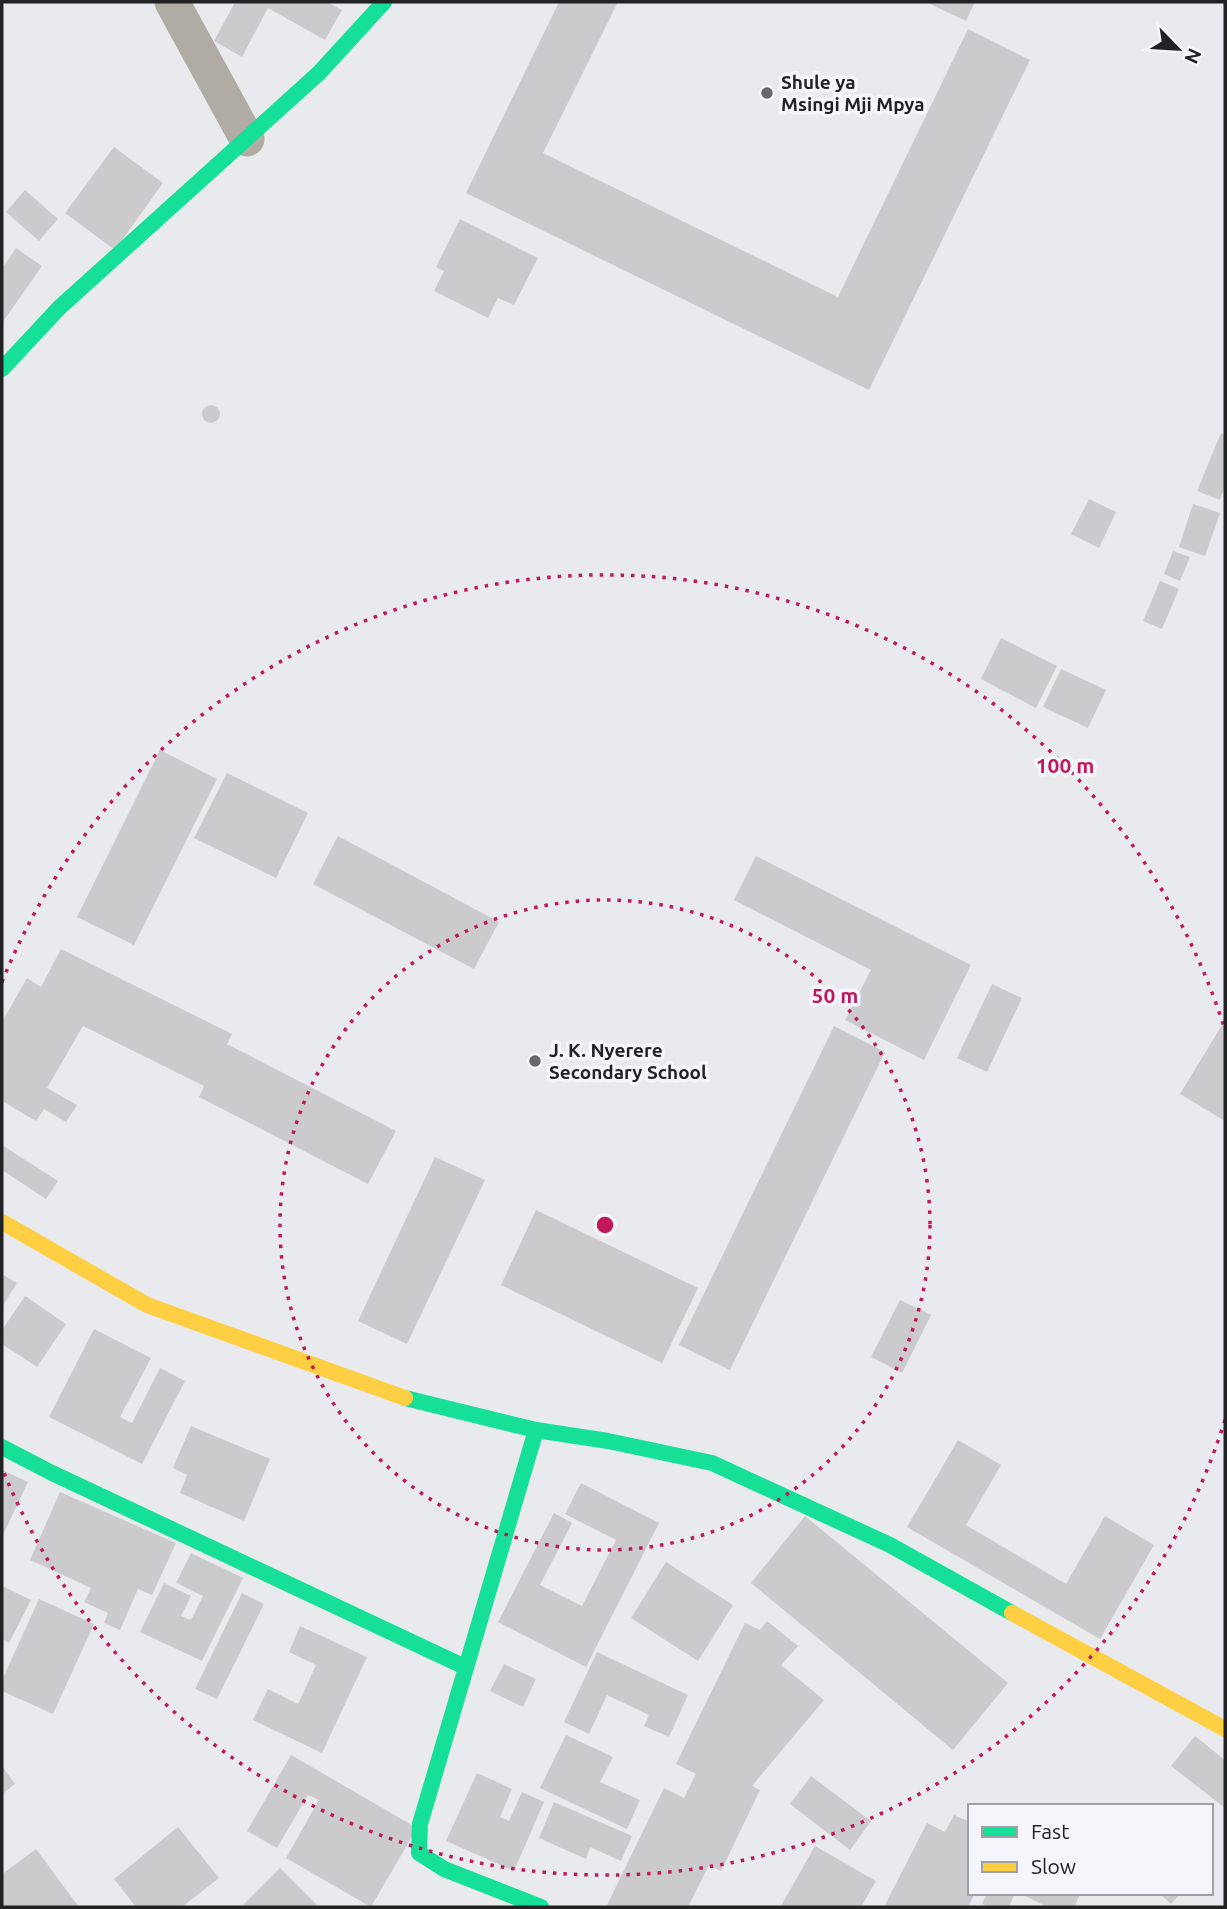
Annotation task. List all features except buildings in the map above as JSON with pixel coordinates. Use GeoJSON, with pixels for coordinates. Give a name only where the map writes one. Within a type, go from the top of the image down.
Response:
{"type":"FeatureCollection","features":[{"type":"Feature","properties":{"kind":"street"},"geometry":{"type":"LineString","coordinates":[[172,2],[247,139]]}},
{"type":"Feature","properties":{"kind":"street"},"geometry":{"type":"LineString","coordinates":[[2,369],[59,308],[319,73],[384,2]]}},
{"type":"Feature","properties":{"kind":"street"},"geometry":{"type":"LineString","coordinates":[[2,1222],[147,1305],[397,1396],[536,1430],[608,1441],[712,1463],[890,1545],[1225,1729]]}},
{"type":"Feature","properties":{"kind":"street"},"geometry":{"type":"LineString","coordinates":[[536,1430],[420,1825],[419,1853],[444,1869],[541,1907]]}},
{"type":"Feature","properties":{"kind":"street"},"geometry":{"type":"LineString","coordinates":[[2,1447],[64,1479],[465,1667]]}},
{"type":"Feature","properties":{"kind":"traffic: fast"},"geometry":{"type":"LineString","coordinates":[[2,369],[59,308],[319,73],[384,2]]}},
{"type":"Feature","properties":{"kind":"traffic: fast"},"geometry":{"type":"LineString","coordinates":[[405,1398],[536,1430],[608,1441],[712,1463],[890,1545],[1012,1613]]}},
{"type":"Feature","properties":{"kind":"traffic: fast"},"geometry":{"type":"LineString","coordinates":[[536,1430],[420,1824],[419,1853],[444,1869],[541,1907]]}},
{"type":"Feature","properties":{"kind":"traffic: fast"},"geometry":{"type":"LineString","coordinates":[[2,1447],[465,1667]]}},
{"type":"Feature","properties":{"kind":"traffic: slow"},"geometry":{"type":"LineString","coordinates":[[2,1222],[147,1305],[405,1398]]}},
{"type":"Feature","properties":{"kind":"traffic: slow"},"geometry":{"type":"LineString","coordinates":[[1012,1613],[1225,1729]]}},
{"type":"Feature","properties":{"kind":"place","name":"Shule ya Msingi Mji Mpya"},"geometry":{"type":"Point","coordinates":[767,93]}},
{"type":"Feature","properties":{"kind":"place","name":"J. K. Nyerere Secondary School"},"geometry":{"type":"Point","coordinates":[535,1061]}}]}
